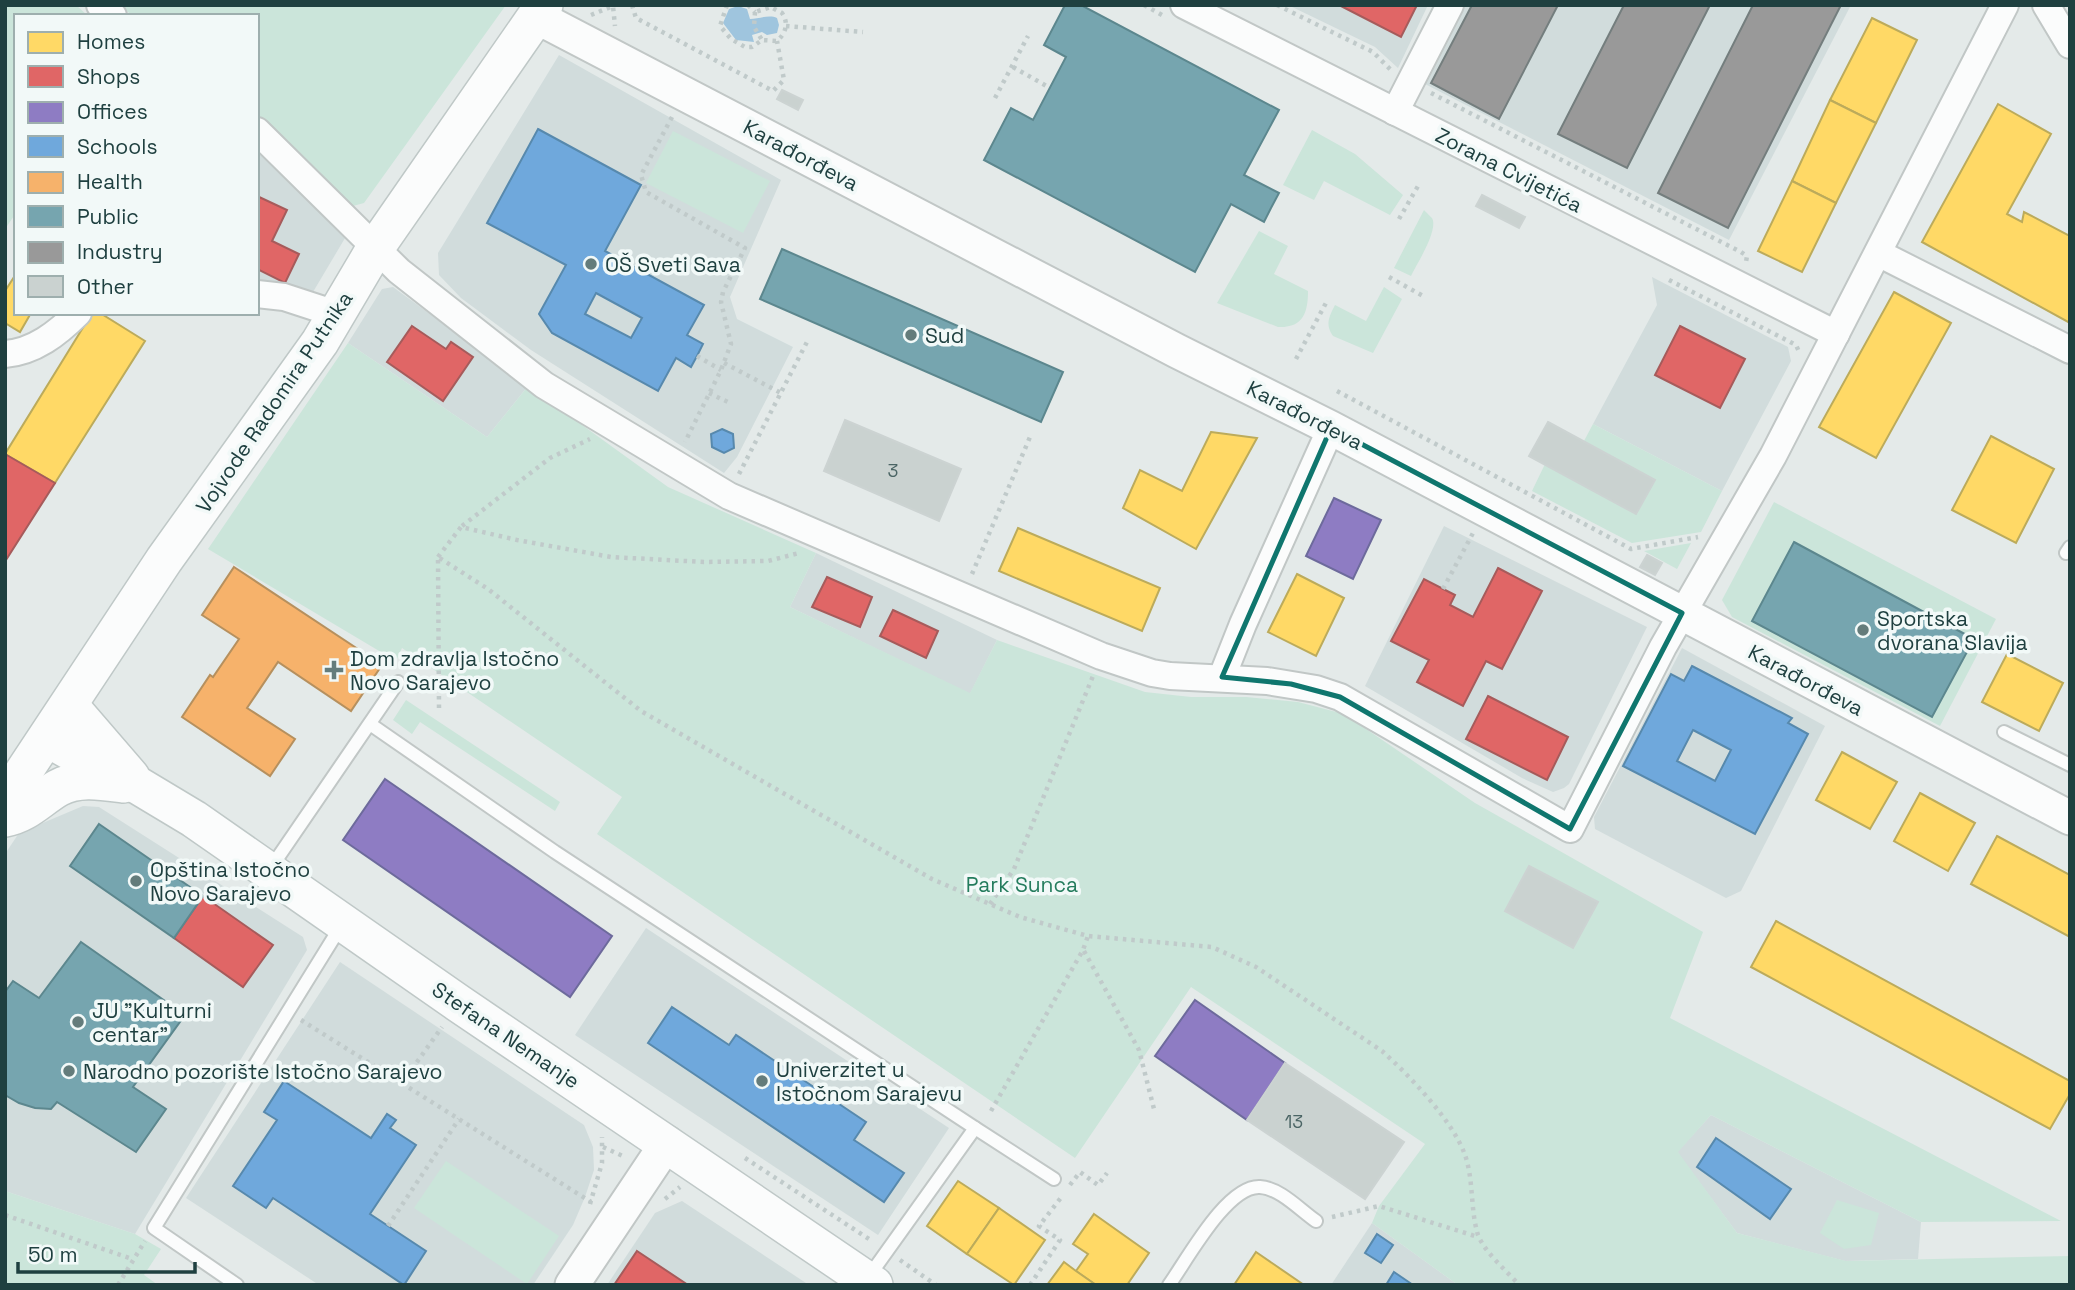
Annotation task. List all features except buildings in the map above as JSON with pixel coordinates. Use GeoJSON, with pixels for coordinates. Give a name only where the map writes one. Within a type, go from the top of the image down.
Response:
{"type":"FeatureCollection","features":[{"type":"Feature","properties":{"kind":"main road","name":"Vojvode Radomira Putnika"},"geometry":{"type":"LineString","coordinates":[[5,800],[164,560],[320,342],[376,247],[540,11]]}},
{"type":"Feature","properties":{"kind":"main road","name":"Stefana Nemanje"},"geometry":{"type":"LineString","coordinates":[[69,705],[139,786]]}},
{"type":"Feature","properties":{"kind":"main road","name":"Stefana Nemanje"},"geometry":{"type":"LineString","coordinates":[[47,738],[139,786],[194,819],[868,1283]]}},
{"type":"Feature","properties":{"kind":"main road"},"geometry":{"type":"LineString","coordinates":[[5,818],[18,816],[58,788],[71,783],[97,780],[139,786]]}},
{"type":"Feature","properties":{"kind":"street"},"geometry":{"type":"LineString","coordinates":[[1395,112],[1450,5]]}},
{"type":"Feature","properties":{"kind":"street"},"geometry":{"type":"LineString","coordinates":[[259,133],[399,271],[544,385],[729,496],[1101,656],[1152,673],[1291,684],[1340,697],[1570,829],[1682,613],[1773,456],[2005,5]]}},
{"type":"Feature","properties":{"kind":"street"},"geometry":{"type":"LineString","coordinates":[[2046,5],[2070,45]]}},
{"type":"Feature","properties":{"kind":"street","name":"Karađorđeva"},"geometry":{"type":"LineString","coordinates":[[540,11],[1177,351],[1331,428],[2070,818]]}},
{"type":"Feature","properties":{"kind":"street","name":"Zorana Cvijetića"},"geometry":{"type":"LineString","coordinates":[[1176,12],[1395,112],[1836,334]]}},
{"type":"Feature","properties":{"kind":"street"},"geometry":{"type":"LineString","coordinates":[[1878,253],[2070,350]]}},
{"type":"Feature","properties":{"kind":"street"},"geometry":{"type":"LineString","coordinates":[[259,294],[284,297],[336,314]]}},
{"type":"Feature","properties":{"kind":"street"},"geometry":{"type":"LineString","coordinates":[[5,354],[35,347],[75,315]]}},
{"type":"Feature","properties":{"kind":"street"},"geometry":{"type":"LineString","coordinates":[[1222,677],[1248,611],[1331,428]]}},
{"type":"Feature","properties":{"kind":"street"},"geometry":{"type":"LineString","coordinates":[[572,1285],[667,1143]]}},
{"type":"Feature","properties":{"kind":"lane"},"geometry":{"type":"LineString","coordinates":[[270,870],[398,682]]}},
{"type":"Feature","properties":{"kind":"lane"},"geometry":{"type":"LineString","coordinates":[[370,724],[555,852],[1054,1179]]}},
{"type":"Feature","properties":{"kind":"lane"},"geometry":{"type":"LineString","coordinates":[[2004,732],[2070,765]]}},
{"type":"Feature","properties":{"kind":"lane"},"geometry":{"type":"LineString","coordinates":[[237,1285],[154,1228],[344,923]]}},
{"type":"Feature","properties":{"kind":"lane"},"geometry":{"type":"LineString","coordinates":[[868,1283],[975,1128]]}},
{"type":"Feature","properties":{"kind":"lane"},"geometry":{"type":"LineString","coordinates":[[1170,1285],[1221,1212],[1233,1198],[1246,1190],[1260,1187],[1277,1193],[1316,1221]]}},
{"type":"Feature","properties":{"kind":"path"},"geometry":{"type":"LineString","coordinates":[[632,5],[632,13],[636,18],[773,91],[784,80],[777,41],[786,26],[778,9],[765,7],[754,16]]}},
{"type":"Feature","properties":{"kind":"path"},"geometry":{"type":"LineString","coordinates":[[727,5],[720,26],[731,39],[745,47],[752,47],[762,40],[777,41]]}},
{"type":"Feature","properties":{"kind":"path"},"geometry":{"type":"LineString","coordinates":[[748,5],[762,40]]}},
{"type":"Feature","properties":{"kind":"path"},"geometry":{"type":"LineString","coordinates":[[1144,5],[1176,12]]}},
{"type":"Feature","properties":{"kind":"path"},"geometry":{"type":"LineString","coordinates":[[1277,5],[1373,52],[1408,86],[1425,90],[1741,252],[1747,256],[1748,269]]}},
{"type":"Feature","properties":{"kind":"path"},"geometry":{"type":"LineString","coordinates":[[584,18],[613,6],[616,37]]}},
{"type":"Feature","properties":{"kind":"path"},"geometry":{"type":"LineString","coordinates":[[786,26],[863,32]]}},
{"type":"Feature","properties":{"kind":"path"},"geometry":{"type":"LineString","coordinates":[[995,98],[1028,36]]}},
{"type":"Feature","properties":{"kind":"path"},"geometry":{"type":"LineString","coordinates":[[1013,67],[1050,88]]}},
{"type":"Feature","properties":{"kind":"path"},"geometry":{"type":"LineString","coordinates":[[676,110],[641,175],[646,192],[745,248],[723,292],[721,302],[731,344],[676,466]]}},
{"type":"Feature","properties":{"kind":"path"},"geometry":{"type":"LineString","coordinates":[[1399,219],[1418,186]]}},
{"type":"Feature","properties":{"kind":"path"},"geometry":{"type":"LineString","coordinates":[[1658,274],[1796,345],[1800,354],[1796,366]]}},
{"type":"Feature","properties":{"kind":"path"},"geometry":{"type":"LineString","coordinates":[[1389,277],[1423,296]]}},
{"type":"Feature","properties":{"kind":"path"},"geometry":{"type":"LineString","coordinates":[[1296,359],[1327,301]]}},
{"type":"Feature","properties":{"kind":"path"},"geometry":{"type":"LineString","coordinates":[[744,465],[809,338]]}},
{"type":"Feature","properties":{"kind":"path"},"geometry":{"type":"LineString","coordinates":[[697,356],[721,370]]}},
{"type":"Feature","properties":{"kind":"path"},"geometry":{"type":"LineString","coordinates":[[724,363],[781,393]]}},
{"type":"Feature","properties":{"kind":"path"},"geometry":{"type":"LineString","coordinates":[[1337,391],[1631,549],[1703,537],[1697,547]]}},
{"type":"Feature","properties":{"kind":"path"},"geometry":{"type":"LineString","coordinates":[[709,393],[732,404]]}},
{"type":"Feature","properties":{"kind":"path"},"geometry":{"type":"LineString","coordinates":[[439,708],[438,557],[461,527],[550,458],[613,427]]}},
{"type":"Feature","properties":{"kind":"path"},"geometry":{"type":"LineString","coordinates":[[969,581],[1030,437]]}},
{"type":"Feature","properties":{"kind":"path"},"geometry":{"type":"LineString","coordinates":[[461,527],[611,557],[704,562],[768,561],[839,542]]}},
{"type":"Feature","properties":{"kind":"path"},"geometry":{"type":"LineString","coordinates":[[1443,589],[1473,532]]}},
{"type":"Feature","properties":{"kind":"path"},"geometry":{"type":"LineString","coordinates":[[438,557],[488,589],[641,711],[932,879],[1020,917],[1088,936],[1212,947],[1256,967],[1382,1051],[1399,1066],[1455,1136],[1469,1168],[1471,1197],[1479,1237],[1519,1285]]}},
{"type":"Feature","properties":{"kind":"path"},"geometry":{"type":"LineString","coordinates":[[990,904],[1014,869],[1101,656]]}},
{"type":"Feature","properties":{"kind":"path"},"geometry":{"type":"LineString","coordinates":[[991,1111],[1083,950],[1088,936]]}},
{"type":"Feature","properties":{"kind":"path"},"geometry":{"type":"LineString","coordinates":[[1083,950],[1139,1050],[1154,1109]]}},
{"type":"Feature","properties":{"kind":"path"},"geometry":{"type":"LineString","coordinates":[[402,1083],[458,1003]]}},
{"type":"Feature","properties":{"kind":"path"},"geometry":{"type":"LineString","coordinates":[[288,1012],[591,1202]]}},
{"type":"Feature","properties":{"kind":"path"},"geometry":{"type":"LineString","coordinates":[[388,1226],[459,1119]]}},
{"type":"Feature","properties":{"kind":"path"},"geometry":{"type":"LineString","coordinates":[[1030,1285],[1060,1240],[1039,1226],[1080,1172],[1098,1185],[1107,1173]]}},
{"type":"Feature","properties":{"kind":"path"},"geometry":{"type":"LineString","coordinates":[[1316,1221],[1379,1206],[1479,1237]]}},
{"type":"Feature","properties":{"kind":"path"},"geometry":{"type":"LineString","coordinates":[[5,1215],[132,1259],[118,1285]]}},
{"type":"Feature","properties":{"kind":"highlighted area"},"geometry":{"type":"Polygon","coordinates":[[[1331,428],[1682,613],[1570,829],[1340,697],[1291,684],[1222,677],[1331,428]]]}},
{"type":"Feature","properties":{"kind":"shaded area"},"geometry":{"type":"Polygon","coordinates":[[[1288,5],[1428,5],[1398,68],[1375,47],[1288,5]]]}},
{"type":"Feature","properties":{"kind":"shaded area"},"geometry":{"type":"Polygon","coordinates":[[[1464,5],[1851,5],[1729,240],[1423,83],[1464,5]]]}},
{"type":"Feature","properties":{"kind":"shaded area","name":"OŠ Sveti Sava"},"geometry":{"type":"Polygon","coordinates":[[[559,55],[781,180],[730,297],[737,319],[793,347],[737,457],[724,473],[531,350],[461,298],[439,275],[438,253],[559,55]]]}},
{"type":"Feature","properties":{"kind":"shaded area"},"geometry":{"type":"Polygon","coordinates":[[[259,149],[348,233],[313,292],[259,282],[259,149]]]}},
{"type":"Feature","properties":{"kind":"shaded area"},"geometry":{"type":"Polygon","coordinates":[[[1652,277],[1788,347],[1791,361],[1722,491],[1593,424],[1657,305],[1652,277]]]}},
{"type":"Feature","properties":{"kind":"shaded area"},"geometry":{"type":"Polygon","coordinates":[[[393,287],[528,386],[487,437],[348,343],[382,289],[393,287]]]}},
{"type":"Feature","properties":{"kind":"shaded area"},"geometry":{"type":"Polygon","coordinates":[[[1444,526],[1647,627],[1569,784],[1564,788],[1553,792],[1522,778],[1365,686],[1444,526]]]}},
{"type":"Feature","properties":{"kind":"shaded area"},"geometry":{"type":"Polygon","coordinates":[[[816,553],[997,640],[970,694],[790,607],[816,553]]]}},
{"type":"Feature","properties":{"kind":"shaded area"},"geometry":{"type":"Polygon","coordinates":[[[1682,648],[1825,726],[1741,891],[1726,898],[1595,829],[1594,817],[1682,648]]]}},
{"type":"Feature","properties":{"kind":"shaded area"},"geometry":{"type":"Polygon","coordinates":[[[83,806],[99,807],[303,937],[307,950],[135,1234],[5,1191],[5,854],[19,833],[83,806]]]}},
{"type":"Feature","properties":{"kind":"shaded area","name":"Univerzitet u Istočnom Sarajevu"},"geometry":{"type":"Polygon","coordinates":[[[646,928],[949,1128],[878,1235],[575,1035],[646,928]]]}},
{"type":"Feature","properties":{"kind":"shaded area"},"geometry":{"type":"Polygon","coordinates":[[[340,962],[584,1125],[593,1147],[594,1170],[573,1225],[533,1285],[319,1285],[186,1198],[340,962]]]}},
{"type":"Feature","properties":{"kind":"shaded area"},"geometry":{"type":"Polygon","coordinates":[[[1711,1115],[1921,1222],[1918,1259],[1845,1261],[1737,1233],[1677,1152],[1711,1115]]]}},
{"type":"Feature","properties":{"kind":"shaded area"},"geometry":{"type":"Polygon","coordinates":[[[682,1201],[809,1285],[607,1285],[655,1213],[682,1201]]]}},
{"type":"Feature","properties":{"kind":"shaded area"},"geometry":{"type":"Polygon","coordinates":[[[1372,1223],[1458,1285],[1331,1285],[1372,1223]]]}},
{"type":"Feature","properties":{"kind":"green space"},"geometry":{"type":"Polygon","coordinates":[[[5,5],[76,5],[86,14],[14,14],[14,216],[5,229],[5,5]]]}},
{"type":"Feature","properties":{"kind":"green space"},"geometry":{"type":"Polygon","coordinates":[[[119,5],[506,5],[364,203],[353,206],[259,120],[259,14],[130,14],[119,5]]]}},
{"type":"Feature","properties":{"kind":"green space"},"geometry":{"type":"Polygon","coordinates":[[[1312,130],[1355,154],[1403,195],[1390,215],[1324,181],[1314,200],[1283,185],[1312,130]]]}},
{"type":"Feature","properties":{"kind":"green space"},"geometry":{"type":"Polygon","coordinates":[[[673,131],[770,181],[743,233],[646,183],[673,131]]]}},
{"type":"Feature","properties":{"kind":"green space"},"geometry":{"type":"Polygon","coordinates":[[[1424,210],[1432,218],[1432,231],[1411,276],[1394,268],[1424,210]]]}},
{"type":"Feature","properties":{"kind":"green space"},"geometry":{"type":"Polygon","coordinates":[[[1259,231],[1288,246],[1274,274],[1308,291],[1305,312],[1293,325],[1278,327],[1217,303],[1259,231]]]}},
{"type":"Feature","properties":{"kind":"green space"},"geometry":{"type":"Polygon","coordinates":[[[1384,287],[1402,299],[1373,353],[1333,336],[1329,320],[1335,305],[1366,321],[1384,287]]]}},
{"type":"Feature","properties":{"kind":"green space","name":"Park Sunca"},"geometry":{"type":"Polygon","coordinates":[[[348,343],[487,437],[528,386],[668,487],[816,553],[790,607],[970,693],[997,640],[1145,692],[1298,702],[1344,714],[1475,803],[1703,932],[1670,1018],[2061,1221],[1921,1222],[1711,1115],[1678,1152],[1737,1233],[1846,1261],[2070,1256],[2070,1285],[1458,1285],[1372,1223],[1379,1206],[1425,1144],[1191,987],[1075,1158],[597,834],[622,797],[402,648],[396,661],[208,549],[348,343]]]}},
{"type":"Feature","properties":{"kind":"green space"},"geometry":{"type":"Polygon","coordinates":[[[1593,424],[1722,491],[1701,532],[1632,543],[1532,491],[1545,464],[1637,513],[1655,480],[1584,441],[1593,424]]]}},
{"type":"Feature","properties":{"kind":"green space"},"geometry":{"type":"Polygon","coordinates":[[[1774,502],[1996,619],[1940,726],[1732,617],[1722,600],[1774,502]]]}},
{"type":"Feature","properties":{"kind":"green space"},"geometry":{"type":"Polygon","coordinates":[[[1691,543],[1677,569],[1644,551],[1691,543]]]}},
{"type":"Feature","properties":{"kind":"green space"},"geometry":{"type":"Polygon","coordinates":[[[406,700],[560,802],[555,811],[420,722],[412,734],[393,720],[406,700]]]}},
{"type":"Feature","properties":{"kind":"green space"},"geometry":{"type":"Polygon","coordinates":[[[446,1161],[559,1236],[527,1284],[414,1208],[446,1161]]]}},
{"type":"Feature","properties":{"kind":"green space"},"geometry":{"type":"Polygon","coordinates":[[[5,1191],[135,1234],[161,1249],[144,1275],[158,1285],[5,1285],[5,1191]]]}},
{"type":"Feature","properties":{"kind":"green space"},"geometry":{"type":"Polygon","coordinates":[[[1837,1200],[1879,1213],[1871,1245],[1844,1249],[1820,1233],[1837,1200]]]}},
{"type":"Feature","properties":{"kind":"water"},"geometry":{"type":"Polygon","coordinates":[[[738,6],[747,9],[750,19],[777,18],[777,33],[767,35],[762,32],[752,35],[754,42],[736,40],[723,23],[729,9],[738,6]]]}},
{"type":"Feature","properties":{"kind":"place","name":"OŠ Sveti Sava"},"geometry":{"type":"Point","coordinates":[591,264]}},
{"type":"Feature","properties":{"kind":"place","name":"Sud"},"geometry":{"type":"Point","coordinates":[911,335]}},
{"type":"Feature","properties":{"kind":"place","name":"Sportska dvorana Slavija"},"geometry":{"type":"Point","coordinates":[1863,630]}},
{"type":"Feature","properties":{"kind":"place","name":"Dom zdravlja Istočno Novo Sarajevo"},"geometry":{"type":"Point","coordinates":[334,670]}},
{"type":"Feature","properties":{"kind":"place","name":"Opština Istočno Novo Sarajevo"},"geometry":{"type":"Point","coordinates":[136,881]}},
{"type":"Feature","properties":{"kind":"place","name":"JU \"Kulturni centar\""},"geometry":{"type":"Point","coordinates":[78,1022]}},
{"type":"Feature","properties":{"kind":"place","name":"Narodno pozorište Istočno Sarajevo"},"geometry":{"type":"Point","coordinates":[69,1071]}},
{"type":"Feature","properties":{"kind":"place","name":"Univerzitet u Istočnom Sarajevu"},"geometry":{"type":"Point","coordinates":[762,1081]}}]}
